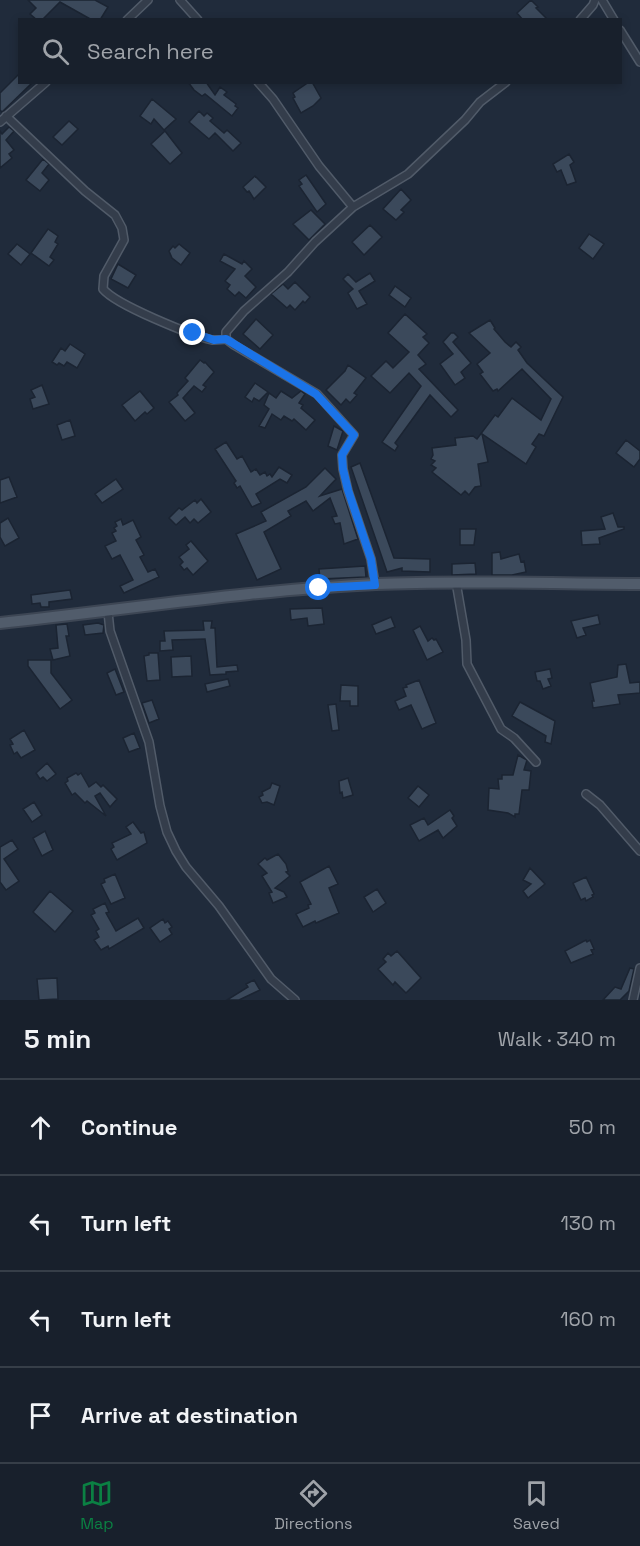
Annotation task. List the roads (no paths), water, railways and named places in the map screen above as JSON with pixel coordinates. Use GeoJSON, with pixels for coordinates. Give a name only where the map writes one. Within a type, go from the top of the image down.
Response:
{"type":"FeatureCollection","features":[{"type":"Feature","properties":{"kind":"main road"},"geometry":{"type":"LineString","coordinates":[[0,623],[300,590],[375,585],[456,582],[640,584]]}},
{"type":"Feature","properties":{"kind":"street"},"geometry":{"type":"LineString","coordinates":[[128,18],[148,0]]}},
{"type":"Feature","properties":{"kind":"street"},"geometry":{"type":"LineString","coordinates":[[180,0],[196,18]]}},
{"type":"Feature","properties":{"kind":"street"},"geometry":{"type":"LineString","coordinates":[[582,18],[595,0]]}},
{"type":"Feature","properties":{"kind":"street"},"geometry":{"type":"LineString","coordinates":[[602,0],[613,18]]}},
{"type":"Feature","properties":{"kind":"street"},"geometry":{"type":"LineString","coordinates":[[622,32],[640,62]]}},
{"type":"Feature","properties":{"kind":"street"},"geometry":{"type":"LineString","coordinates":[[0,122],[44,84]]}},
{"type":"Feature","properties":{"kind":"street"},"geometry":{"type":"LineString","coordinates":[[260,84],[273,99],[319,166],[352,207]]}},
{"type":"Feature","properties":{"kind":"street"},"geometry":{"type":"LineString","coordinates":[[226,339],[226,332],[232,323],[288,272],[315,242],[352,207],[408,174],[465,120],[480,102],[503,84]]}},
{"type":"Feature","properties":{"kind":"street"},"geometry":{"type":"LineString","coordinates":[[6,116],[85,192],[115,215],[119,221],[124,240],[104,276],[103,289],[108,295],[132,309],[193,333],[214,340],[226,339],[316,394],[354,435],[342,455],[343,469],[371,559],[375,585]]}},
{"type":"Feature","properties":{"kind":"street"},"geometry":{"type":"LineString","coordinates":[[456,582],[466,640],[467,664],[501,729],[514,738],[536,762]]}},
{"type":"Feature","properties":{"kind":"street"},"geometry":{"type":"LineString","coordinates":[[108,612],[110,631],[149,742],[167,832],[186,867],[219,906],[271,979],[295,1000]]}},
{"type":"Feature","properties":{"kind":"street"},"geometry":{"type":"LineString","coordinates":[[586,794],[600,805],[640,851]]}},
{"type":"Feature","properties":{"kind":"street"},"geometry":{"type":"LineString","coordinates":[[633,1000],[640,968]]}}]}
